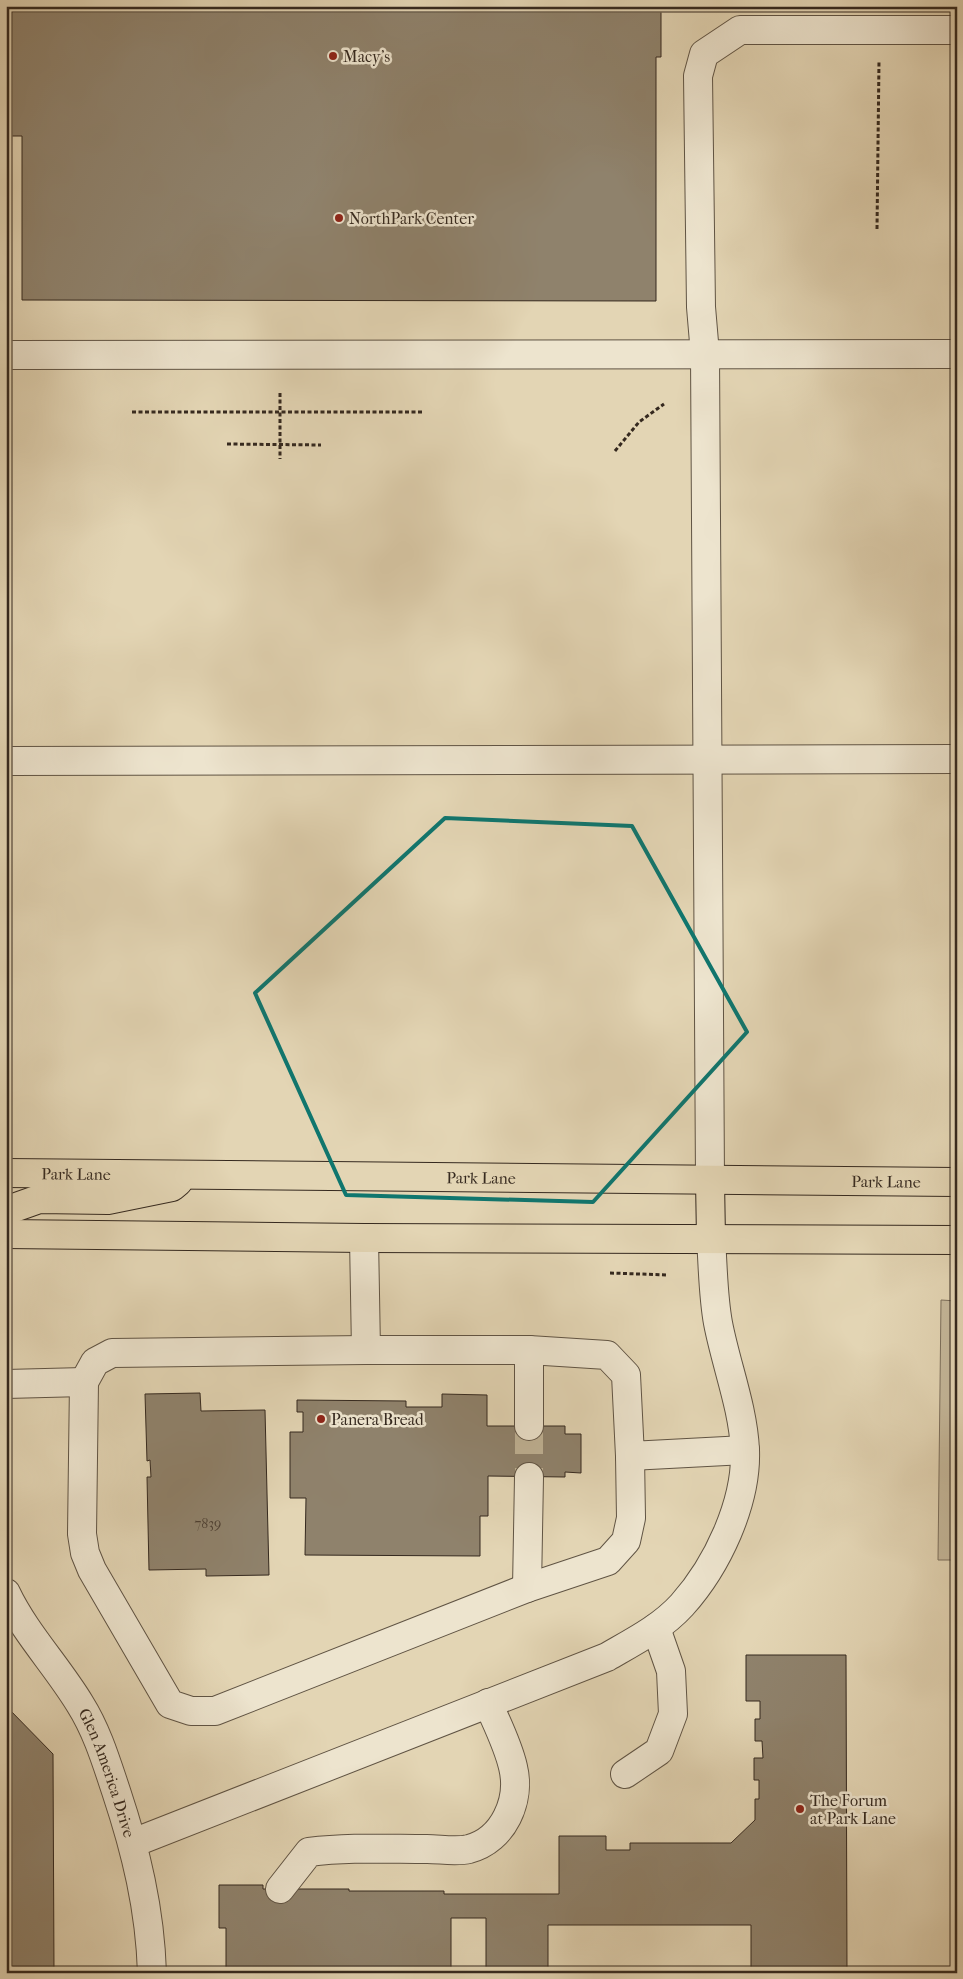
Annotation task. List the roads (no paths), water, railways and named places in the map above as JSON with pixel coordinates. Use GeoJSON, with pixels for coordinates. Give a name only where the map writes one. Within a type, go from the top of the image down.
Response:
{"type":"FeatureCollection","features":[{"type":"Feature","properties":{"kind":"main road","name":"Park Lane"},"geometry":{"type":"LineString","coordinates":[[6,1173],[957,1182]]}},
{"type":"Feature","properties":{"kind":"main road"},"geometry":{"type":"LineString","coordinates":[[6,1214],[8,1210],[38,1199],[108,1200],[172,1187],[186,1174]]}},
{"type":"Feature","properties":{"kind":"main road"},"geometry":{"type":"LineString","coordinates":[[710,1180],[711,1240]]}},
{"type":"Feature","properties":{"kind":"main road"},"geometry":{"type":"LineString","coordinates":[[6,1234],[364,1238],[957,1240]]}},
{"type":"Feature","properties":{"kind":"street"},"geometry":{"type":"LineString","coordinates":[[710,1180],[705,354],[701,307],[698,76],[704,54],[740,30],[957,30]]}},
{"type":"Feature","properties":{"kind":"street"},"geometry":{"type":"LineString","coordinates":[[6,355],[957,354]]}},
{"type":"Feature","properties":{"kind":"street"},"geometry":{"type":"LineString","coordinates":[[6,761],[957,760]]}},
{"type":"Feature","properties":{"kind":"street"},"geometry":{"type":"LineString","coordinates":[[364,1238],[366,1350]]}},
{"type":"Feature","properties":{"kind":"street"},"geometry":{"type":"LineString","coordinates":[[133,1843],[607,1657],[656,1628],[681,1606],[705,1574],[727,1533],[742,1489],[745,1450],[742,1424],[718,1321],[711,1240]]}},
{"type":"Feature","properties":{"kind":"street"},"geometry":{"type":"LineString","coordinates":[[366,1350],[528,1350],[607,1355],[626,1375],[631,1518],[626,1541],[608,1561],[527,1588],[215,1712],[191,1712],[170,1704],[92,1570],[85,1553],[82,1534],[84,1382],[95,1362],[112,1353],[366,1350]]}},
{"type":"Feature","properties":{"kind":"street"},"geometry":{"type":"LineString","coordinates":[[528,1350],[529,1426]]}},
{"type":"Feature","properties":{"kind":"street"},"geometry":{"type":"LineString","coordinates":[[6,1384],[84,1382]]}},
{"type":"Feature","properties":{"kind":"street"},"geometry":{"type":"LineString","coordinates":[[630,1456],[745,1450]]}},
{"type":"Feature","properties":{"kind":"street"},"geometry":{"type":"LineString","coordinates":[[527,1588],[529,1477]]}},
{"type":"Feature","properties":{"kind":"street","name":"Glen America Drive"},"geometry":{"type":"LineString","coordinates":[[6,1593],[25,1627],[79,1702],[102,1746],[133,1843],[146,1902],[152,1973]]}},
{"type":"Feature","properties":{"kind":"street"},"geometry":{"type":"LineString","coordinates":[[624,1774],[660,1751],[673,1714],[671,1671],[656,1628]]}},
{"type":"Feature","properties":{"kind":"street"},"geometry":{"type":"LineString","coordinates":[[280,1888],[309,1852],[336,1848],[469,1849],[489,1838],[505,1822],[514,1806],[516,1788],[514,1768],[488,1704]]}},
{"type":"Feature","properties":{"kind":"tunnel"},"geometry":{"type":"LineString","coordinates":[[529,1426],[529,1477]]}},
{"type":"Feature","properties":{"kind":"place","name":"Macy's"},"geometry":{"type":"Point","coordinates":[333,56]}},
{"type":"Feature","properties":{"kind":"place","name":"NorthPark Center"},"geometry":{"type":"Point","coordinates":[339,218]}},
{"type":"Feature","properties":{"kind":"place","name":"Panera Bread"},"geometry":{"type":"Point","coordinates":[321,1419]}},
{"type":"Feature","properties":{"kind":"place","name":"The Forum at Park Lane"},"geometry":{"type":"Point","coordinates":[800,1809]}}]}
